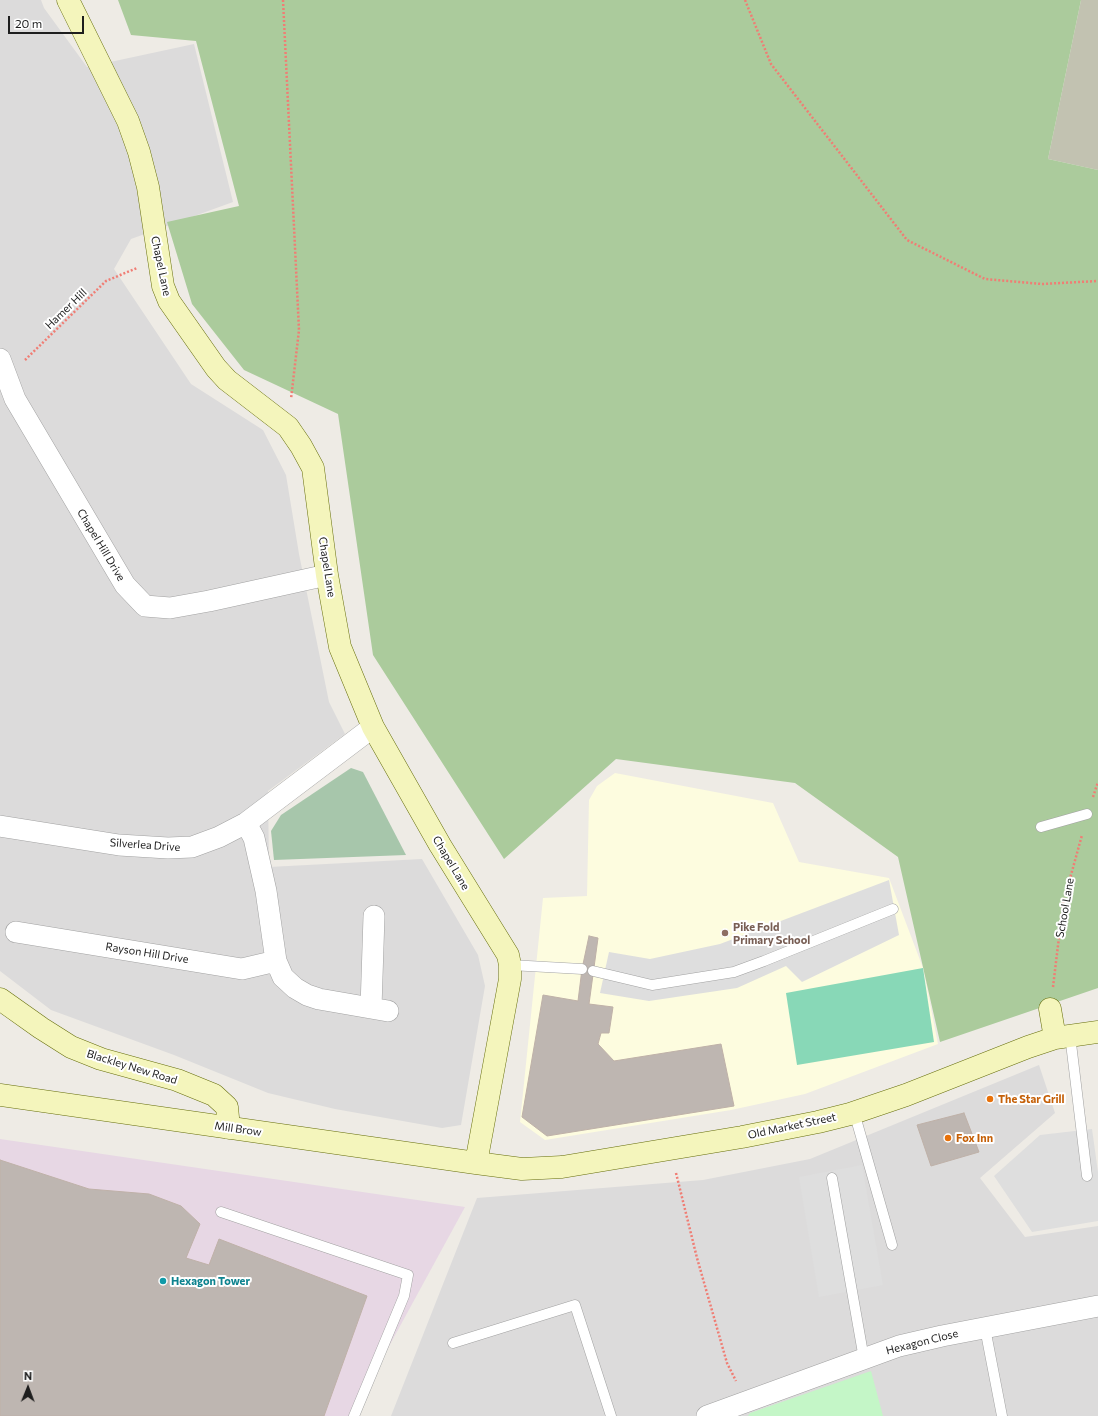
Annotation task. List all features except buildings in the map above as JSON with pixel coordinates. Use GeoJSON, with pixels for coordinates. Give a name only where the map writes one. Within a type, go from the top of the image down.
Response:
{"type":"FeatureCollection","features":[{"type":"Feature","properties":{"kind":"street","name":"Chapel Lane"},"geometry":{"type":"LineString","coordinates":[[68,0],[128,121],[135,139],[148,187],[158,262],[168,301],[207,357],[228,380],[288,427],[314,468],[327,574],[340,647],[373,727],[440,846],[508,955],[510,979],[476,1163]]}},
{"type":"Feature","properties":{"kind":"street","name":"Chapel Hill Drive"},"geometry":{"type":"LineString","coordinates":[[0,359],[15,399],[125,586],[145,606],[170,608],[209,601],[327,574]]}},
{"type":"Feature","properties":{"kind":"street","name":"Silverlea Drive"},"geometry":{"type":"LineString","coordinates":[[0,826],[119,845],[168,848],[192,847],[219,836],[246,822],[373,727]]}},
{"type":"Feature","properties":{"kind":"street"},"geometry":{"type":"LineString","coordinates":[[246,822],[254,838],[266,891],[276,961],[283,977],[295,988],[307,995],[344,1004],[379,1009],[374,916]]}},
{"type":"Feature","properties":{"kind":"street","name":"Rayson Hill Drive"},"geometry":{"type":"LineString","coordinates":[[16,932],[242,969],[276,961]]}},
{"type":"Feature","properties":{"kind":"street","name":"Blackley New Road"},"geometry":{"type":"LineString","coordinates":[[0,1000],[71,1047],[100,1059],[177,1080],[214,1095],[228,1107],[229,1128]]}},
{"type":"Feature","properties":{"kind":"street"},"geometry":{"type":"LineString","coordinates":[[1050,1009],[1062,1037]]}},
{"type":"Feature","properties":{"kind":"street","name":"Old Market Street"},"geometry":{"type":"LineString","coordinates":[[476,1163],[522,1169],[562,1167],[818,1122],[906,1095],[1021,1050],[1062,1037],[1098,1032]]}},
{"type":"Feature","properties":{"kind":"street","name":"Mill Brow"},"geometry":{"type":"LineString","coordinates":[[0,1095],[476,1163]]}},
{"type":"Feature","properties":{"kind":"street","name":"Hexagon Close"},"geometry":{"type":"LineString","coordinates":[[712,1415],[899,1346],[942,1336],[1098,1306]]}},
{"type":"Feature","properties":{"kind":"lane"},"geometry":{"type":"LineString","coordinates":[[1041,827],[1087,814]]}},
{"type":"Feature","properties":{"kind":"lane"},"geometry":{"type":"LineString","coordinates":[[593,971],[652,985],[734,972],[893,909]]}},
{"type":"Feature","properties":{"kind":"lane"},"geometry":{"type":"LineString","coordinates":[[510,965],[582,969]]}},
{"type":"Feature","properties":{"kind":"lane"},"geometry":{"type":"LineString","coordinates":[[1062,1037],[1087,1176]]}},
{"type":"Feature","properties":{"kind":"lane"},"geometry":{"type":"LineString","coordinates":[[854,1112],[892,1244]]}},
{"type":"Feature","properties":{"kind":"lane"},"geometry":{"type":"LineString","coordinates":[[832,1178],[864,1359]]}},
{"type":"Feature","properties":{"kind":"lane"},"geometry":{"type":"LineString","coordinates":[[221,1212],[408,1275],[404,1296],[354,1416]]}},
{"type":"Feature","properties":{"kind":"lane"},"geometry":{"type":"LineString","coordinates":[[453,1343],[575,1305],[611,1416]]}},
{"type":"Feature","properties":{"kind":"lane"},"geometry":{"type":"LineString","coordinates":[[985,1328],[1002,1416]]}},
{"type":"Feature","properties":{"kind":"path"},"geometry":{"type":"LineString","coordinates":[[283,0],[299,330],[288,427]]}},
{"type":"Feature","properties":{"kind":"path"},"geometry":{"type":"LineString","coordinates":[[745,0],[771,64],[907,240],[985,279],[1042,284],[1098,281]]}},
{"type":"Feature","properties":{"kind":"path","name":"Hamer Hill"},"geometry":{"type":"LineString","coordinates":[[15,399],[26,359],[106,281],[132,269],[158,262]]}},
{"type":"Feature","properties":{"kind":"path","name":"School Lane"},"geometry":{"type":"LineString","coordinates":[[1050,1009],[1063,904],[1087,814],[1098,782]]}},
{"type":"Feature","properties":{"kind":"path"},"geometry":{"type":"LineString","coordinates":[[671,1149],[697,1258],[727,1363],[747,1402]]}},
{"type":"Feature","properties":{"kind":"shaded area"},"geometry":{"type":"Polygon","coordinates":[[[0,0],[41,0],[44,8],[87,67],[194,44],[233,202],[131,239],[114,269],[191,384],[263,430],[286,475],[299,554],[329,702],[345,734],[268,791],[269,867],[422,859],[478,955],[485,986],[461,1125],[442,1128],[335,1109],[268,1093],[174,1055],[51,1010],[0,971],[0,0]]]}},
{"type":"Feature","properties":{"kind":"shaded area"},"geometry":{"type":"Polygon","coordinates":[[[1081,0],[1098,0],[1098,170],[1048,159],[1081,0]]]}},
{"type":"Feature","properties":{"kind":"shaded area"},"geometry":{"type":"Polygon","coordinates":[[[351,768],[363,772],[406,855],[274,860],[271,831],[281,815],[351,768]]]}},
{"type":"Feature","properties":{"kind":"shaded area","name":"Pike Fold Primary School"},"geometry":{"type":"Polygon","coordinates":[[[615,773],[773,803],[799,862],[889,878],[923,968],[938,1044],[805,1094],[731,1110],[545,1140],[520,1122],[543,898],[587,896],[589,800],[597,786],[615,773]]]}},
{"type":"Feature","properties":{"kind":"shaded area"},"geometry":{"type":"Polygon","coordinates":[[[889,880],[899,935],[802,982],[786,966],[737,988],[649,1001],[600,993],[609,952],[650,959],[720,944],[889,880]]]}},
{"type":"Feature","properties":{"kind":"shaded area"},"geometry":{"type":"Polygon","coordinates":[[[1039,1065],[1055,1113],[980,1178],[1025,1237],[1098,1226],[1098,1416],[391,1416],[477,1198],[703,1180],[810,1159],[1039,1065]]]}},
{"type":"Feature","properties":{"kind":"shaded area"},"geometry":{"type":"Polygon","coordinates":[[[1092,1129],[1098,1172],[1098,1221],[1032,1232],[994,1176],[1040,1135],[1092,1129]]]}},
{"type":"Feature","properties":{"kind":"shaded area","name":"Hexagon Tower"},"geometry":{"type":"Polygon","coordinates":[[[0,1139],[465,1207],[351,1416],[0,1416],[0,1139]]]}},
{"type":"Feature","properties":{"kind":"shaded area"},"geometry":{"type":"Polygon","coordinates":[[[862,1165],[883,1285],[819,1297],[799,1177],[862,1165]]]}},
{"type":"Feature","properties":{"kind":"green space"},"geometry":{"type":"Polygon","coordinates":[[[118,0],[1081,0],[1048,159],[1098,170],[1098,988],[940,1042],[898,857],[795,783],[616,759],[504,859],[373,655],[338,414],[244,370],[192,304],[167,222],[239,206],[196,41],[131,35],[118,0]]]}},
{"type":"Feature","properties":{"kind":"green space"},"geometry":{"type":"Polygon","coordinates":[[[923,968],[934,1042],[797,1065],[786,993],[923,968]]]}},
{"type":"Feature","properties":{"kind":"green space"},"geometry":{"type":"Polygon","coordinates":[[[871,1371],[883,1416],[748,1416],[750,1413],[871,1371]]]}},
{"type":"Feature","properties":{"kind":"place","name":"Pike Fold Primary School"},"geometry":{"type":"Point","coordinates":[725,933]}},
{"type":"Feature","properties":{"kind":"place","name":"The Star Grill"},"geometry":{"type":"Point","coordinates":[990,1099]}},
{"type":"Feature","properties":{"kind":"place","name":"Fox Inn"},"geometry":{"type":"Point","coordinates":[948,1138]}},
{"type":"Feature","properties":{"kind":"place","name":"Hexagon Tower"},"geometry":{"type":"Point","coordinates":[163,1281]}}]}
